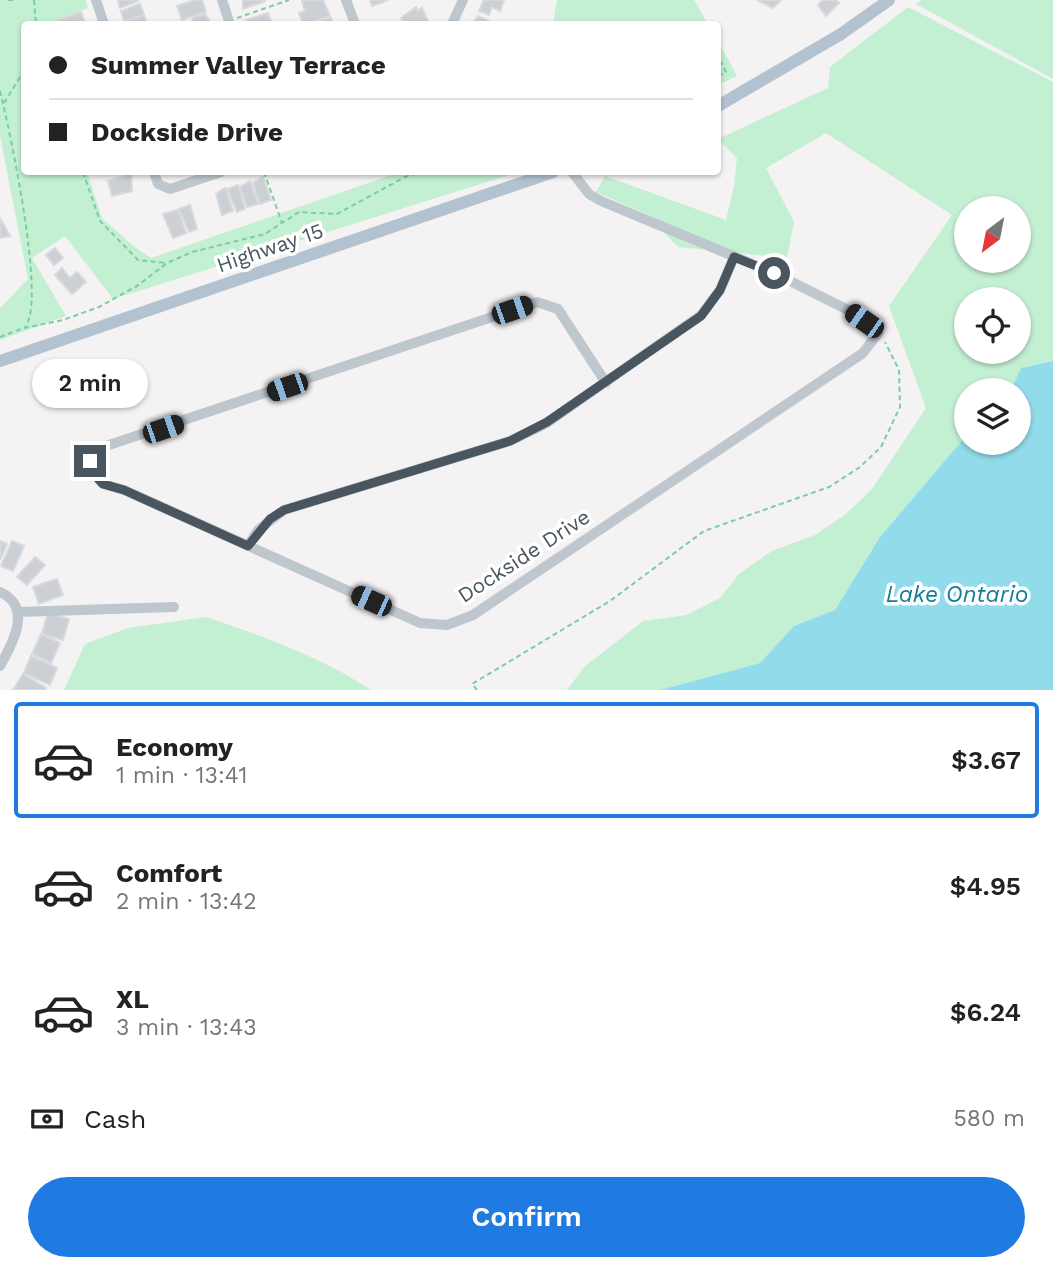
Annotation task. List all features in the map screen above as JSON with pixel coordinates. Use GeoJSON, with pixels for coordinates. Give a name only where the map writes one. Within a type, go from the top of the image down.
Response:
{"type":"FeatureCollection","features":[{"type":"Feature","properties":{"kind":"main road"},"geometry":{"type":"LineString","coordinates":[[721,104],[841,34],[889,0]]}},
{"type":"Feature","properties":{"kind":"main road","name":"Highway 15"},"geometry":{"type":"LineString","coordinates":[[0,361],[544,175]]}},
{"type":"Feature","properties":{"kind":"street"},"geometry":{"type":"LineString","coordinates":[[96,0],[103,21]]}},
{"type":"Feature","properties":{"kind":"street"},"geometry":{"type":"LineString","coordinates":[[222,0],[229,21]]}},
{"type":"Feature","properties":{"kind":"street"},"geometry":{"type":"LineString","coordinates":[[346,0],[354,21]]}},
{"type":"Feature","properties":{"kind":"street"},"geometry":{"type":"LineString","coordinates":[[453,21],[463,0]]}},
{"type":"Feature","properties":{"kind":"street"},"geometry":{"type":"LineString","coordinates":[[155,175],[158,184],[170,190],[212,175]]}},
{"type":"Feature","properties":{"kind":"street"},"geometry":{"type":"LineString","coordinates":[[574,175],[589,194],[601,201],[734,257],[850,311],[878,332]]}},
{"type":"Feature","properties":{"kind":"street"},"geometry":{"type":"LineString","coordinates":[[248,546],[264,524],[284,510],[510,441],[547,422],[701,316],[720,290],[734,257]]}},
{"type":"Feature","properties":{"kind":"street","name":"Dockside Drive"},"geometry":{"type":"LineString","coordinates":[[606,383],[558,309],[537,302],[94,452],[90,470],[103,484],[124,490],[420,623],[447,625],[460,621],[863,353],[878,332]]}},
{"type":"Feature","properties":{"kind":"street"},"geometry":{"type":"LineString","coordinates":[[0,592],[8,596],[18,612],[19,622],[0,666]]}},
{"type":"Feature","properties":{"kind":"street"},"geometry":{"type":"LineString","coordinates":[[18,612],[174,607]]}},
{"type":"Feature","properties":{"kind":"path"},"geometry":{"type":"LineString","coordinates":[[8,0],[13,0]]}},
{"type":"Feature","properties":{"kind":"path"},"geometry":{"type":"LineString","coordinates":[[34,0],[36,21]]}},
{"type":"Feature","properties":{"kind":"path"},"geometry":{"type":"LineString","coordinates":[[232,21],[289,0]]}},
{"type":"Feature","properties":{"kind":"path"},"geometry":{"type":"LineString","coordinates":[[721,62],[726,72],[721,74]]}},
{"type":"Feature","properties":{"kind":"path"},"geometry":{"type":"LineString","coordinates":[[3,104],[21,76]]}},
{"type":"Feature","properties":{"kind":"path"},"geometry":{"type":"LineString","coordinates":[[0,91],[28,235],[32,311],[24,328]]}},
{"type":"Feature","properties":{"kind":"path"},"geometry":{"type":"LineString","coordinates":[[84,175],[100,221],[107,229],[138,260],[167,263]]}},
{"type":"Feature","properties":{"kind":"path"},"geometry":{"type":"LineString","coordinates":[[265,175],[282,223]]}},
{"type":"Feature","properties":{"kind":"path"},"geometry":{"type":"LineString","coordinates":[[0,337],[99,307],[137,286],[167,263],[192,252],[265,234],[299,212],[337,214],[412,175]]}},
{"type":"Feature","properties":{"kind":"path"},"geometry":{"type":"LineString","coordinates":[[477,690],[472,684],[610,601],[704,531],[829,486],[860,467],[881,447],[900,407],[899,370],[890,348],[878,332]]}},
{"type":"Feature","properties":{"kind":"green space"},"geometry":{"type":"Polygon","coordinates":[[[0,0],[85,0],[88,8],[55,21],[21,21],[21,175],[88,175],[102,218],[151,258],[391,175],[509,175],[113,299],[65,236],[32,258],[66,316],[0,340],[0,308],[28,279],[0,136],[0,0]]]}},
{"type":"Feature","properties":{"kind":"green space"},"geometry":{"type":"Polygon","coordinates":[[[557,0],[694,0],[706,21],[554,21],[557,0]]]}},
{"type":"Feature","properties":{"kind":"green space"},"geometry":{"type":"Polygon","coordinates":[[[921,0],[1053,0],[1053,79],[916,4],[921,0]]]}},
{"type":"Feature","properties":{"kind":"green space"},"geometry":{"type":"Polygon","coordinates":[[[908,7],[1053,82],[1053,361],[1021,368],[1016,378],[954,378],[954,450],[880,537],[835,610],[794,626],[760,663],[660,690],[567,690],[584,667],[643,621],[687,615],[720,598],[739,574],[772,551],[815,535],[846,514],[872,489],[926,408],[889,306],[952,215],[826,133],[766,168],[794,222],[787,258],[678,247],[646,214],[596,192],[605,176],[726,220],[737,158],[721,142],[721,138],[828,88],[830,67],[908,7]]]}},
{"type":"Feature","properties":{"kind":"green space"},"geometry":{"type":"Polygon","coordinates":[[[721,47],[737,76],[721,84],[721,47]]]}},
{"type":"Feature","properties":{"kind":"green space"},"geometry":{"type":"Polygon","coordinates":[[[206,617],[312,657],[371,690],[64,690],[85,644],[128,628],[206,617]]]}},
{"type":"Feature","properties":{"kind":"water","name":"Lake Ontario"},"geometry":{"type":"Polygon","coordinates":[[[1053,361],[1053,690],[660,690],[760,663],[794,626],[835,610],[880,537],[954,450],[954,455],[1031,455],[1031,378],[1016,378],[1021,368],[1053,361]]]}},
{"type":"Feature","properties":{"kind":"building"},"geometry":{"type":"Polygon","coordinates":[[[118,0],[138,0],[138,1],[120,8],[118,0]]]}},
{"type":"Feature","properties":{"kind":"building"},"geometry":{"type":"Polygon","coordinates":[[[202,0],[206,12],[182,20],[177,6],[202,0]]]}},
{"type":"Feature","properties":{"kind":"building"},"geometry":{"type":"Polygon","coordinates":[[[243,0],[264,0],[265,1],[243,9],[243,0]]]}},
{"type":"Feature","properties":{"kind":"building"},"geometry":{"type":"Polygon","coordinates":[[[323,0],[330,16],[302,21],[299,13],[305,11],[302,1],[323,0]]]}},
{"type":"Feature","properties":{"kind":"building"},"geometry":{"type":"Polygon","coordinates":[[[370,0],[388,0],[372,6],[370,0]]]}},
{"type":"Feature","properties":{"kind":"building"},"geometry":{"type":"Polygon","coordinates":[[[484,0],[504,0],[500,11],[492,7],[489,15],[479,11],[484,0]]]}},
{"type":"Feature","properties":{"kind":"building"},"geometry":{"type":"Polygon","coordinates":[[[757,0],[781,0],[773,8],[757,0]]]}},
{"type":"Feature","properties":{"kind":"building"},"geometry":{"type":"Polygon","coordinates":[[[823,0],[836,0],[839,3],[826,16],[818,5],[823,0]]]}},
{"type":"Feature","properties":{"kind":"building"},"geometry":{"type":"Polygon","coordinates":[[[140,4],[144,15],[124,21],[121,11],[140,4]]]}},
{"type":"Feature","properties":{"kind":"building"},"geometry":{"type":"Polygon","coordinates":[[[416,7],[417,11],[422,8],[428,21],[402,21],[401,18],[416,7]]]}},
{"type":"Feature","properties":{"kind":"building"},"geometry":{"type":"Polygon","coordinates":[[[81,12],[84,21],[58,21],[81,12]]]}},
{"type":"Feature","properties":{"kind":"building"},"geometry":{"type":"Polygon","coordinates":[[[268,13],[271,21],[246,21],[268,13]]]}},
{"type":"Feature","properties":{"kind":"building"},"geometry":{"type":"Polygon","coordinates":[[[205,14],[210,21],[192,21],[194,17],[205,14]]]}},
{"type":"Feature","properties":{"kind":"building"},"geometry":{"type":"Polygon","coordinates":[[[144,15],[146,21],[127,21],[144,15]]]}},
{"type":"Feature","properties":{"kind":"building"},"geometry":{"type":"Polygon","coordinates":[[[478,16],[489,21],[475,21],[478,16]]]}},
{"type":"Feature","properties":{"kind":"building"},"geometry":{"type":"Polygon","coordinates":[[[131,175],[132,191],[112,196],[108,181],[131,175]]]}},
{"type":"Feature","properties":{"kind":"building"},"geometry":{"type":"Polygon","coordinates":[[[263,177],[271,200],[260,204],[253,183],[263,177]]]}},
{"type":"Feature","properties":{"kind":"building"},"geometry":{"type":"Polygon","coordinates":[[[250,181],[258,204],[247,207],[240,187],[250,181]]]}},
{"type":"Feature","properties":{"kind":"building"},"geometry":{"type":"Polygon","coordinates":[[[238,185],[245,209],[237,212],[227,189],[238,185]]]}},
{"type":"Feature","properties":{"kind":"building"},"geometry":{"type":"Polygon","coordinates":[[[225,188],[233,211],[222,215],[216,194],[225,188]]]}},
{"type":"Feature","properties":{"kind":"building"},"geometry":{"type":"Polygon","coordinates":[[[190,205],[197,229],[189,232],[179,209],[190,205]]]}},
{"type":"Feature","properties":{"kind":"building"},"geometry":{"type":"Polygon","coordinates":[[[178,210],[186,233],[173,238],[163,214],[178,210]]]}},
{"type":"Feature","properties":{"kind":"building"},"geometry":{"type":"Polygon","coordinates":[[[0,218],[10,236],[0,238],[0,218]]]}},
{"type":"Feature","properties":{"kind":"building"},"geometry":{"type":"Polygon","coordinates":[[[55,248],[63,258],[54,265],[46,255],[55,248]]]}},
{"type":"Feature","properties":{"kind":"building"},"geometry":{"type":"Polygon","coordinates":[[[62,268],[70,278],[77,272],[86,282],[72,294],[55,275],[62,268]]]}},
{"type":"Feature","properties":{"kind":"building"},"geometry":{"type":"Polygon","coordinates":[[[0,541],[7,544],[0,560],[0,541]]]}},
{"type":"Feature","properties":{"kind":"building"},"geometry":{"type":"Polygon","coordinates":[[[12,541],[24,546],[13,571],[1,566],[12,541]]]}},
{"type":"Feature","properties":{"kind":"building"},"geometry":{"type":"Polygon","coordinates":[[[35,557],[45,565],[27,585],[17,577],[35,557]]]}},
{"type":"Feature","properties":{"kind":"building"},"geometry":{"type":"Polygon","coordinates":[[[57,579],[63,595],[39,604],[33,587],[57,579]]]}},
{"type":"Feature","properties":{"kind":"building"},"geometry":{"type":"Polygon","coordinates":[[[48,613],[69,619],[63,640],[42,634],[48,613]]]}},
{"type":"Feature","properties":{"kind":"building"},"geometry":{"type":"Polygon","coordinates":[[[41,634],[60,643],[51,663],[32,654],[41,634]]]}},
{"type":"Feature","properties":{"kind":"building"},"geometry":{"type":"Polygon","coordinates":[[[31,656],[57,668],[50,685],[24,673],[31,656]]]}},
{"type":"Feature","properties":{"kind":"building"},"geometry":{"type":"Polygon","coordinates":[[[23,674],[46,688],[45,690],[13,690],[23,674]]]}},
{"type":"Feature","properties":{"kind":"route"},"geometry":{"type":"LineString","coordinates":[[90,461],[90,470],[103,484],[124,490],[248,546],[258,530],[284,510],[510,441],[547,422],[701,316],[720,290],[734,257],[774,273]]}}]}
